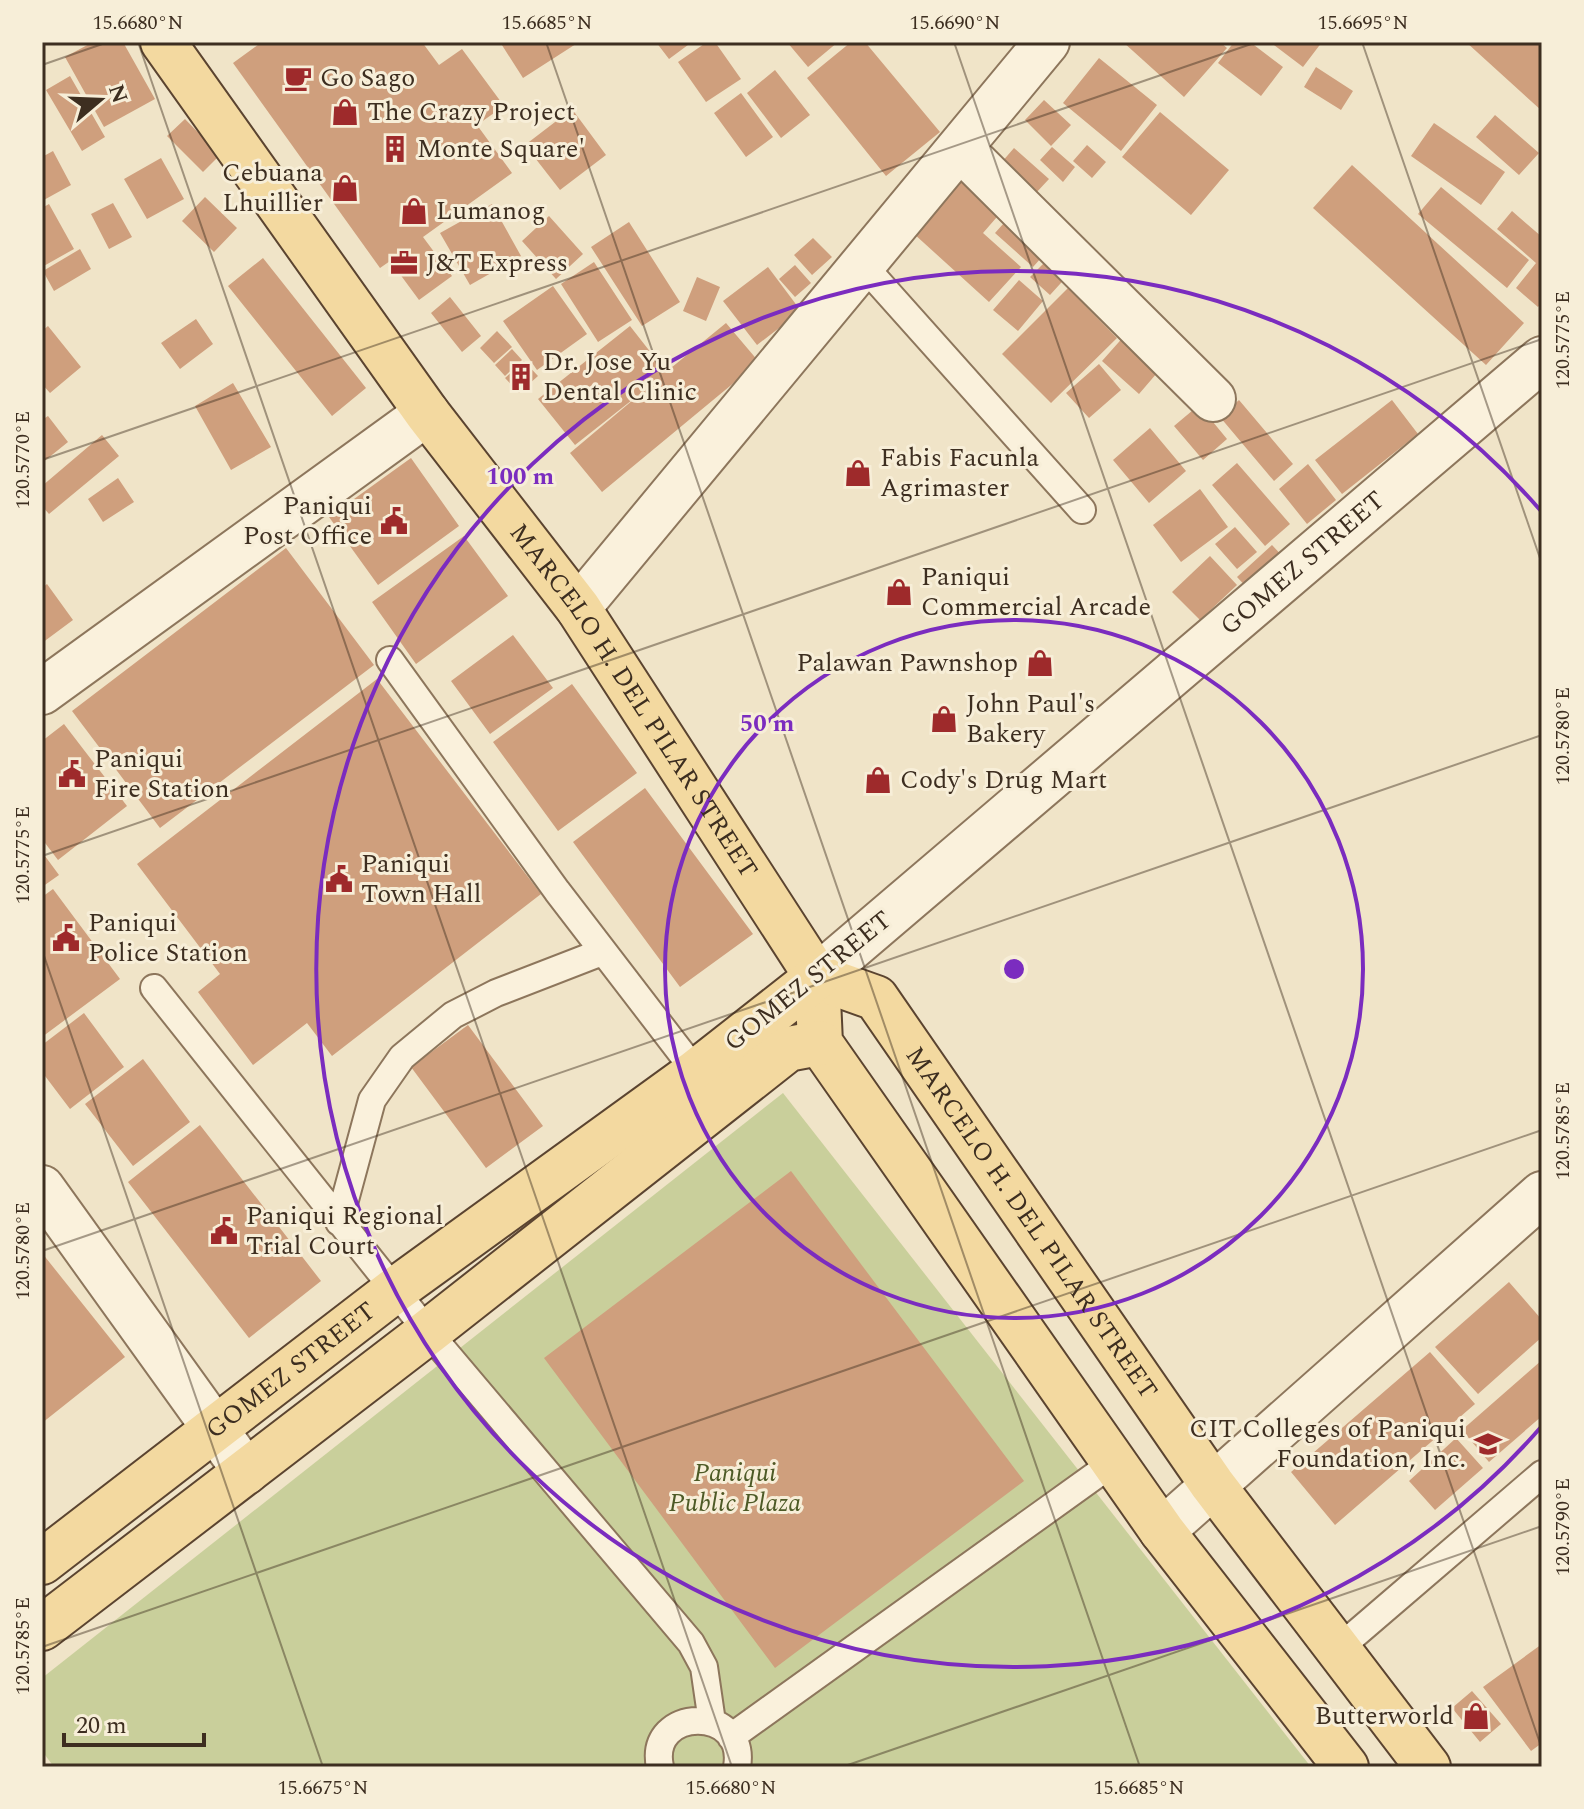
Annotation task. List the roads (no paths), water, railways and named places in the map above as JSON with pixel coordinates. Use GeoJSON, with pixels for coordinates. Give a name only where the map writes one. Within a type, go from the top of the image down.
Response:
{"type":"FeatureCollection","features":[{"type":"Feature","properties":{"kind":"main road","name":"MARCELO H. DEL PILAR STREET"},"geometry":{"type":"LineString","coordinates":[[163,42],[427,413],[578,608],[817,977],[876,998],[1212,1484],[1428,1767]]}},
{"type":"Feature","properties":{"kind":"main road"},"geometry":{"type":"LineString","coordinates":[[817,977],[820,1043],[1162,1531],[1346,1767]]}},
{"type":"Feature","properties":{"kind":"main road","name":"GOMEZ STREET"},"geometry":{"type":"LineString","coordinates":[[42,1562],[395,1290],[696,1072],[817,977]]}},
{"type":"Feature","properties":{"kind":"main road","name":"GOMEZ STREET"},"geometry":{"type":"LineString","coordinates":[[42,1628],[428,1332],[788,1049],[820,1043]]}},
{"type":"Feature","properties":{"kind":"street"},"geometry":{"type":"LineString","coordinates":[[578,608],[1047,42]]}},
{"type":"Feature","properties":{"kind":"street"},"geometry":{"type":"LineString","coordinates":[[960,148],[1213,399]]}},
{"type":"Feature","properties":{"kind":"street","name":"GOMEZ STREET"},"geometry":{"type":"LineString","coordinates":[[817,977],[1542,359]]}},
{"type":"Feature","properties":{"kind":"street"},"geometry":{"type":"LineString","coordinates":[[42,692],[427,413]]}},
{"type":"Feature","properties":{"kind":"street"},"geometry":{"type":"LineString","coordinates":[[42,1188],[246,1472]]}},
{"type":"Feature","properties":{"kind":"street"},"geometry":{"type":"LineString","coordinates":[[1162,1531],[1542,1194]]}},
{"type":"Feature","properties":{"kind":"lane"},"geometry":{"type":"LineString","coordinates":[[863,265],[1082,510]]}},
{"type":"Feature","properties":{"kind":"lane"},"geometry":{"type":"LineString","coordinates":[[390,660],[602,952],[696,1072]]}},
{"type":"Feature","properties":{"kind":"lane"},"geometry":{"type":"LineString","coordinates":[[339,1222],[372,1100],[402,1057],[453,1015],[496,993],[602,952]]}},
{"type":"Feature","properties":{"kind":"lane"},"geometry":{"type":"LineString","coordinates":[[154,988],[428,1332],[691,1643],[704,1667],[722,1729],[737,1749],[737,1767]]}},
{"type":"Feature","properties":{"kind":"lane"},"geometry":{"type":"LineString","coordinates":[[658,1766],[660,1749],[675,1727],[686,1721],[722,1729],[1114,1462]]}},
{"type":"Feature","properties":{"kind":"lane"},"geometry":{"type":"LineString","coordinates":[[1338,1649],[1542,1474]]}},
{"type":"Feature","properties":{"kind":"place","name":"Go Sago"},"geometry":{"type":"Point","coordinates":[298,78]}},
{"type":"Feature","properties":{"kind":"place","name":"The Crazy Project"},"geometry":{"type":"Point","coordinates":[345,112]}},
{"type":"Feature","properties":{"kind":"place","name":"Monte Square'"},"geometry":{"type":"Point","coordinates":[395,149]}},
{"type":"Feature","properties":{"kind":"place","name":"Cebuana Lhuillier"},"geometry":{"type":"Point","coordinates":[345,188]}},
{"type":"Feature","properties":{"kind":"place","name":"Lumanog"},"geometry":{"type":"Point","coordinates":[414,211]}},
{"type":"Feature","properties":{"kind":"place","name":"J&T Express"},"geometry":{"type":"Point","coordinates":[404,263]}},
{"type":"Feature","properties":{"kind":"place","name":"Dr. Jose Yu Dental Clinic"},"geometry":{"type":"Point","coordinates":[521,377]}},
{"type":"Feature","properties":{"kind":"place","name":"Fabis Facunla Agrimaster"},"geometry":{"type":"Point","coordinates":[858,473]}},
{"type":"Feature","properties":{"kind":"place","name":"Paniqui Post Office"},"geometry":{"type":"Point","coordinates":[394,521]}},
{"type":"Feature","properties":{"kind":"place","name":"Paniqui Commercial Arcade"},"geometry":{"type":"Point","coordinates":[899,592]}},
{"type":"Feature","properties":{"kind":"place","name":"Palawan Pawnshop"},"geometry":{"type":"Point","coordinates":[1040,663]}},
{"type":"Feature","properties":{"kind":"place","name":"John Paul's Bakery"},"geometry":{"type":"Point","coordinates":[944,719]}},
{"type":"Feature","properties":{"kind":"place","name":"Paniqui Fire Station"},"geometry":{"type":"Point","coordinates":[72,774]}},
{"type":"Feature","properties":{"kind":"place","name":"Cody's Drug Mart"},"geometry":{"type":"Point","coordinates":[878,780]}},
{"type":"Feature","properties":{"kind":"place","name":"Paniqui Town Hall"},"geometry":{"type":"Point","coordinates":[339,879]}},
{"type":"Feature","properties":{"kind":"place","name":"Paniqui Police Station"},"geometry":{"type":"Point","coordinates":[66,938]}},
{"type":"Feature","properties":{"kind":"place","name":"Paniqui Regional Trial Court"},"geometry":{"type":"Point","coordinates":[224,1231]}},
{"type":"Feature","properties":{"kind":"place","name":"CIT Colleges of Paniqui Foundation, Inc."},"geometry":{"type":"Point","coordinates":[1488,1444]}},
{"type":"Feature","properties":{"kind":"place","name":"Butterworld"},"geometry":{"type":"Point","coordinates":[1476,1716]}},
{"type":"Feature","properties":{"kind":"park label","name":"Paniqui Public Plaza"},"geometry":{"type":"Point","coordinates":[735,1488]}}]}
